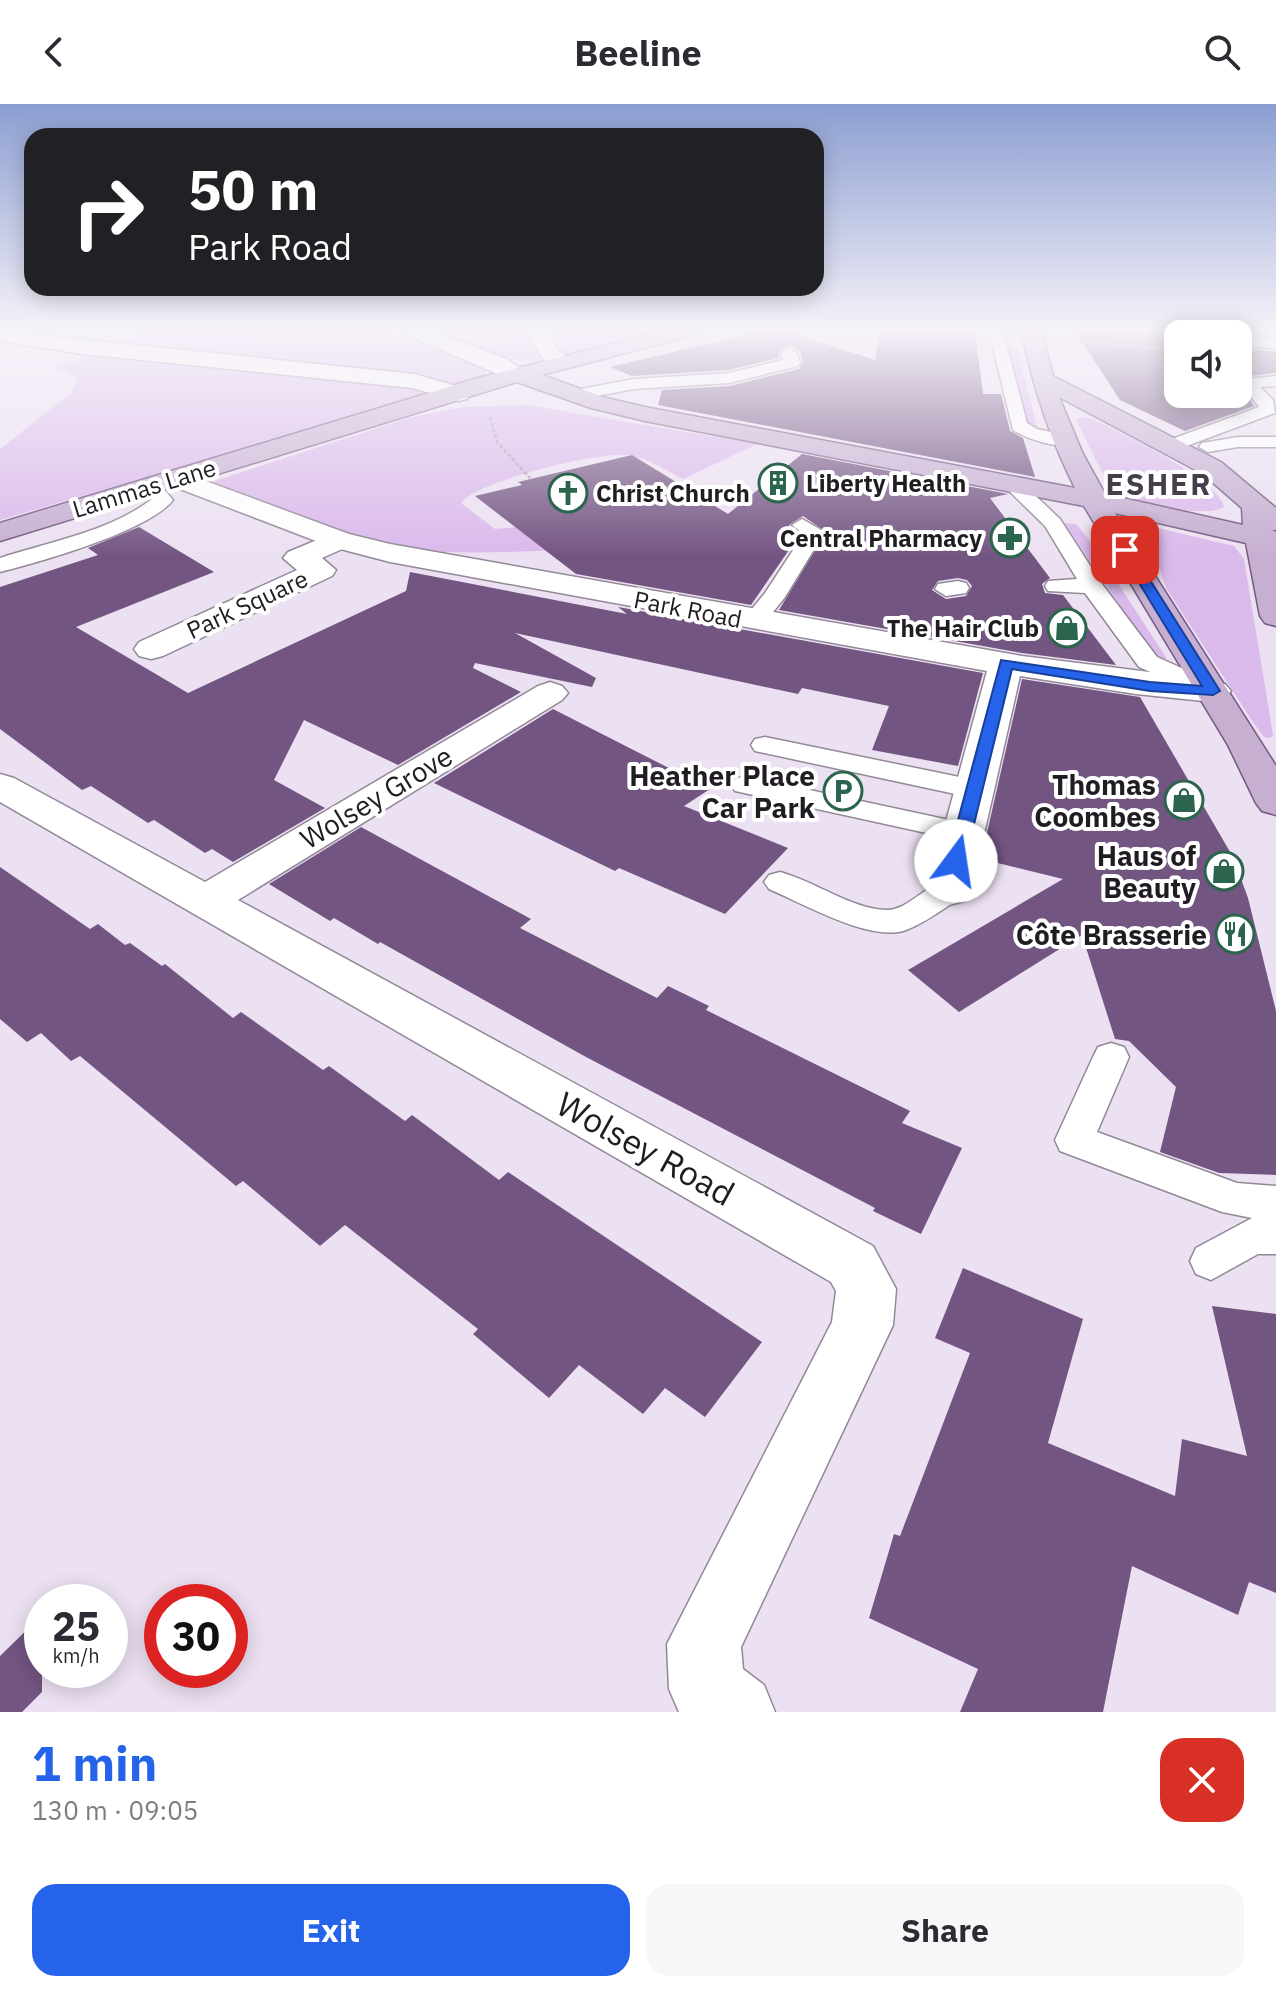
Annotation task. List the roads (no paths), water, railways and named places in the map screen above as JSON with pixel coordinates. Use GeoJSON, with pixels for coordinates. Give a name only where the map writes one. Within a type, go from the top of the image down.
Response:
{"type":"FeatureCollection","features":[{"type":"Feature","properties":{"kind":"main road","name":"Lammas Lane"},"geometry":{"type":"LineString","coordinates":[[0,532],[419,406]]}},
{"type":"Feature","properties":{"kind":"main road"},"geometry":{"type":"LineString","coordinates":[[618,406],[660,417],[1270,533]]}},
{"type":"Feature","properties":{"kind":"main road"},"geometry":{"type":"LineString","coordinates":[[1053,406],[1064,440],[1094,500],[1273,789]]}},
{"type":"Feature","properties":{"kind":"main road"},"geometry":{"type":"LineString","coordinates":[[1094,406],[1228,479],[1253,505],[1270,533],[1276,616]]}},
{"type":"Feature","properties":{"kind":"street","name":"Park Road"},"geometry":{"type":"LineString","coordinates":[[163,482],[339,540],[390,553],[754,621],[1150,687],[1213,691]]}},
{"type":"Feature","properties":{"kind":"street","name":"Park Square"},"geometry":{"type":"LineString","coordinates":[[151,649],[321,570],[298,558],[339,540]]}},
{"type":"Feature","properties":{"kind":"street"},"geometry":{"type":"LineString","coordinates":[[949,891],[1006,663]]}},
{"type":"Feature","properties":{"kind":"street","name":"Wolsey Grove"},"geometry":{"type":"LineString","coordinates":[[203,902],[550,693]]}},
{"type":"Feature","properties":{"kind":"street","name":"Wolsey Road"},"geometry":{"type":"LineString","coordinates":[[0,786],[852,1264],[866,1289],[862,1325],[704,1644],[707,1689],[737,1712]]}},
{"type":"Feature","properties":{"kind":"lane"},"geometry":{"type":"LineString","coordinates":[[1014,406],[1019,426],[1031,433],[1064,440]]}},
{"type":"Feature","properties":{"kind":"lane"},"geometry":{"type":"LineString","coordinates":[[1176,449],[1269,409],[1268,406]]}},
{"type":"Feature","properties":{"kind":"lane"},"geometry":{"type":"LineString","coordinates":[[1176,449],[1238,442],[1276,442]]}},
{"type":"Feature","properties":{"kind":"lane"},"geometry":{"type":"LineString","coordinates":[[0,565],[156,509],[163,500],[163,482]]}},
{"type":"Feature","properties":{"kind":"lane"},"geometry":{"type":"LineString","coordinates":[[1013,485],[1053,523],[1092,586],[1148,662],[1213,691]]}},
{"type":"Feature","properties":{"kind":"lane"},"geometry":{"type":"LineString","coordinates":[[754,621],[774,597],[811,538],[813,531],[802,525]]}},
{"type":"Feature","properties":{"kind":"lane"},"geometry":{"type":"LineString","coordinates":[[0,584],[83,555],[84,551],[68,542]]}},
{"type":"Feature","properties":{"kind":"lane"},"geometry":{"type":"LineString","coordinates":[[1056,586],[1092,586]]}},
{"type":"Feature","properties":{"kind":"lane"},"geometry":{"type":"LineString","coordinates":[[765,745],[974,789]]}},
{"type":"Feature","properties":{"kind":"lane"},"geometry":{"type":"LineString","coordinates":[[745,785],[963,832]]}},
{"type":"Feature","properties":{"kind":"lane"},"geometry":{"type":"LineString","coordinates":[[780,882],[868,919],[896,922],[949,891]]}},
{"type":"Feature","properties":{"kind":"lane"},"geometry":{"type":"LineString","coordinates":[[1111,1057],[1074,1140],[1236,1200],[1276,1203]]}},
{"type":"Feature","properties":{"kind":"lane"},"geometry":{"type":"LineString","coordinates":[[1211,1261],[1252,1236],[1276,1236]]}},
{"type":"Feature","properties":{"kind":"place","name":"Liberty Health"},"geometry":{"type":"Point","coordinates":[778,483]}},
{"type":"Feature","properties":{"kind":"place","name":"Christ Church"},"geometry":{"type":"Point","coordinates":[568,493]}},
{"type":"Feature","properties":{"kind":"place","name":"Central Pharmacy"},"geometry":{"type":"Point","coordinates":[1010,538]}},
{"type":"Feature","properties":{"kind":"place","name":"The Hair Club"},"geometry":{"type":"Point","coordinates":[1067,628]}},
{"type":"Feature","properties":{"kind":"place","name":"Heather Place Car Park"},"geometry":{"type":"Point","coordinates":[843,791]}},
{"type":"Feature","properties":{"kind":"place","name":"Thomas Coombes"},"geometry":{"type":"Point","coordinates":[1184,800]}},
{"type":"Feature","properties":{"kind":"place","name":"Haus of Beauty"},"geometry":{"type":"Point","coordinates":[1224,871]}},
{"type":"Feature","properties":{"kind":"place","name":"Côte Brasserie"},"geometry":{"type":"Point","coordinates":[1235,934]}},
{"type":"Feature","properties":{"kind":"district","name":"ESHER"},"geometry":{"type":"Point","coordinates":[1159,483]}}]}
